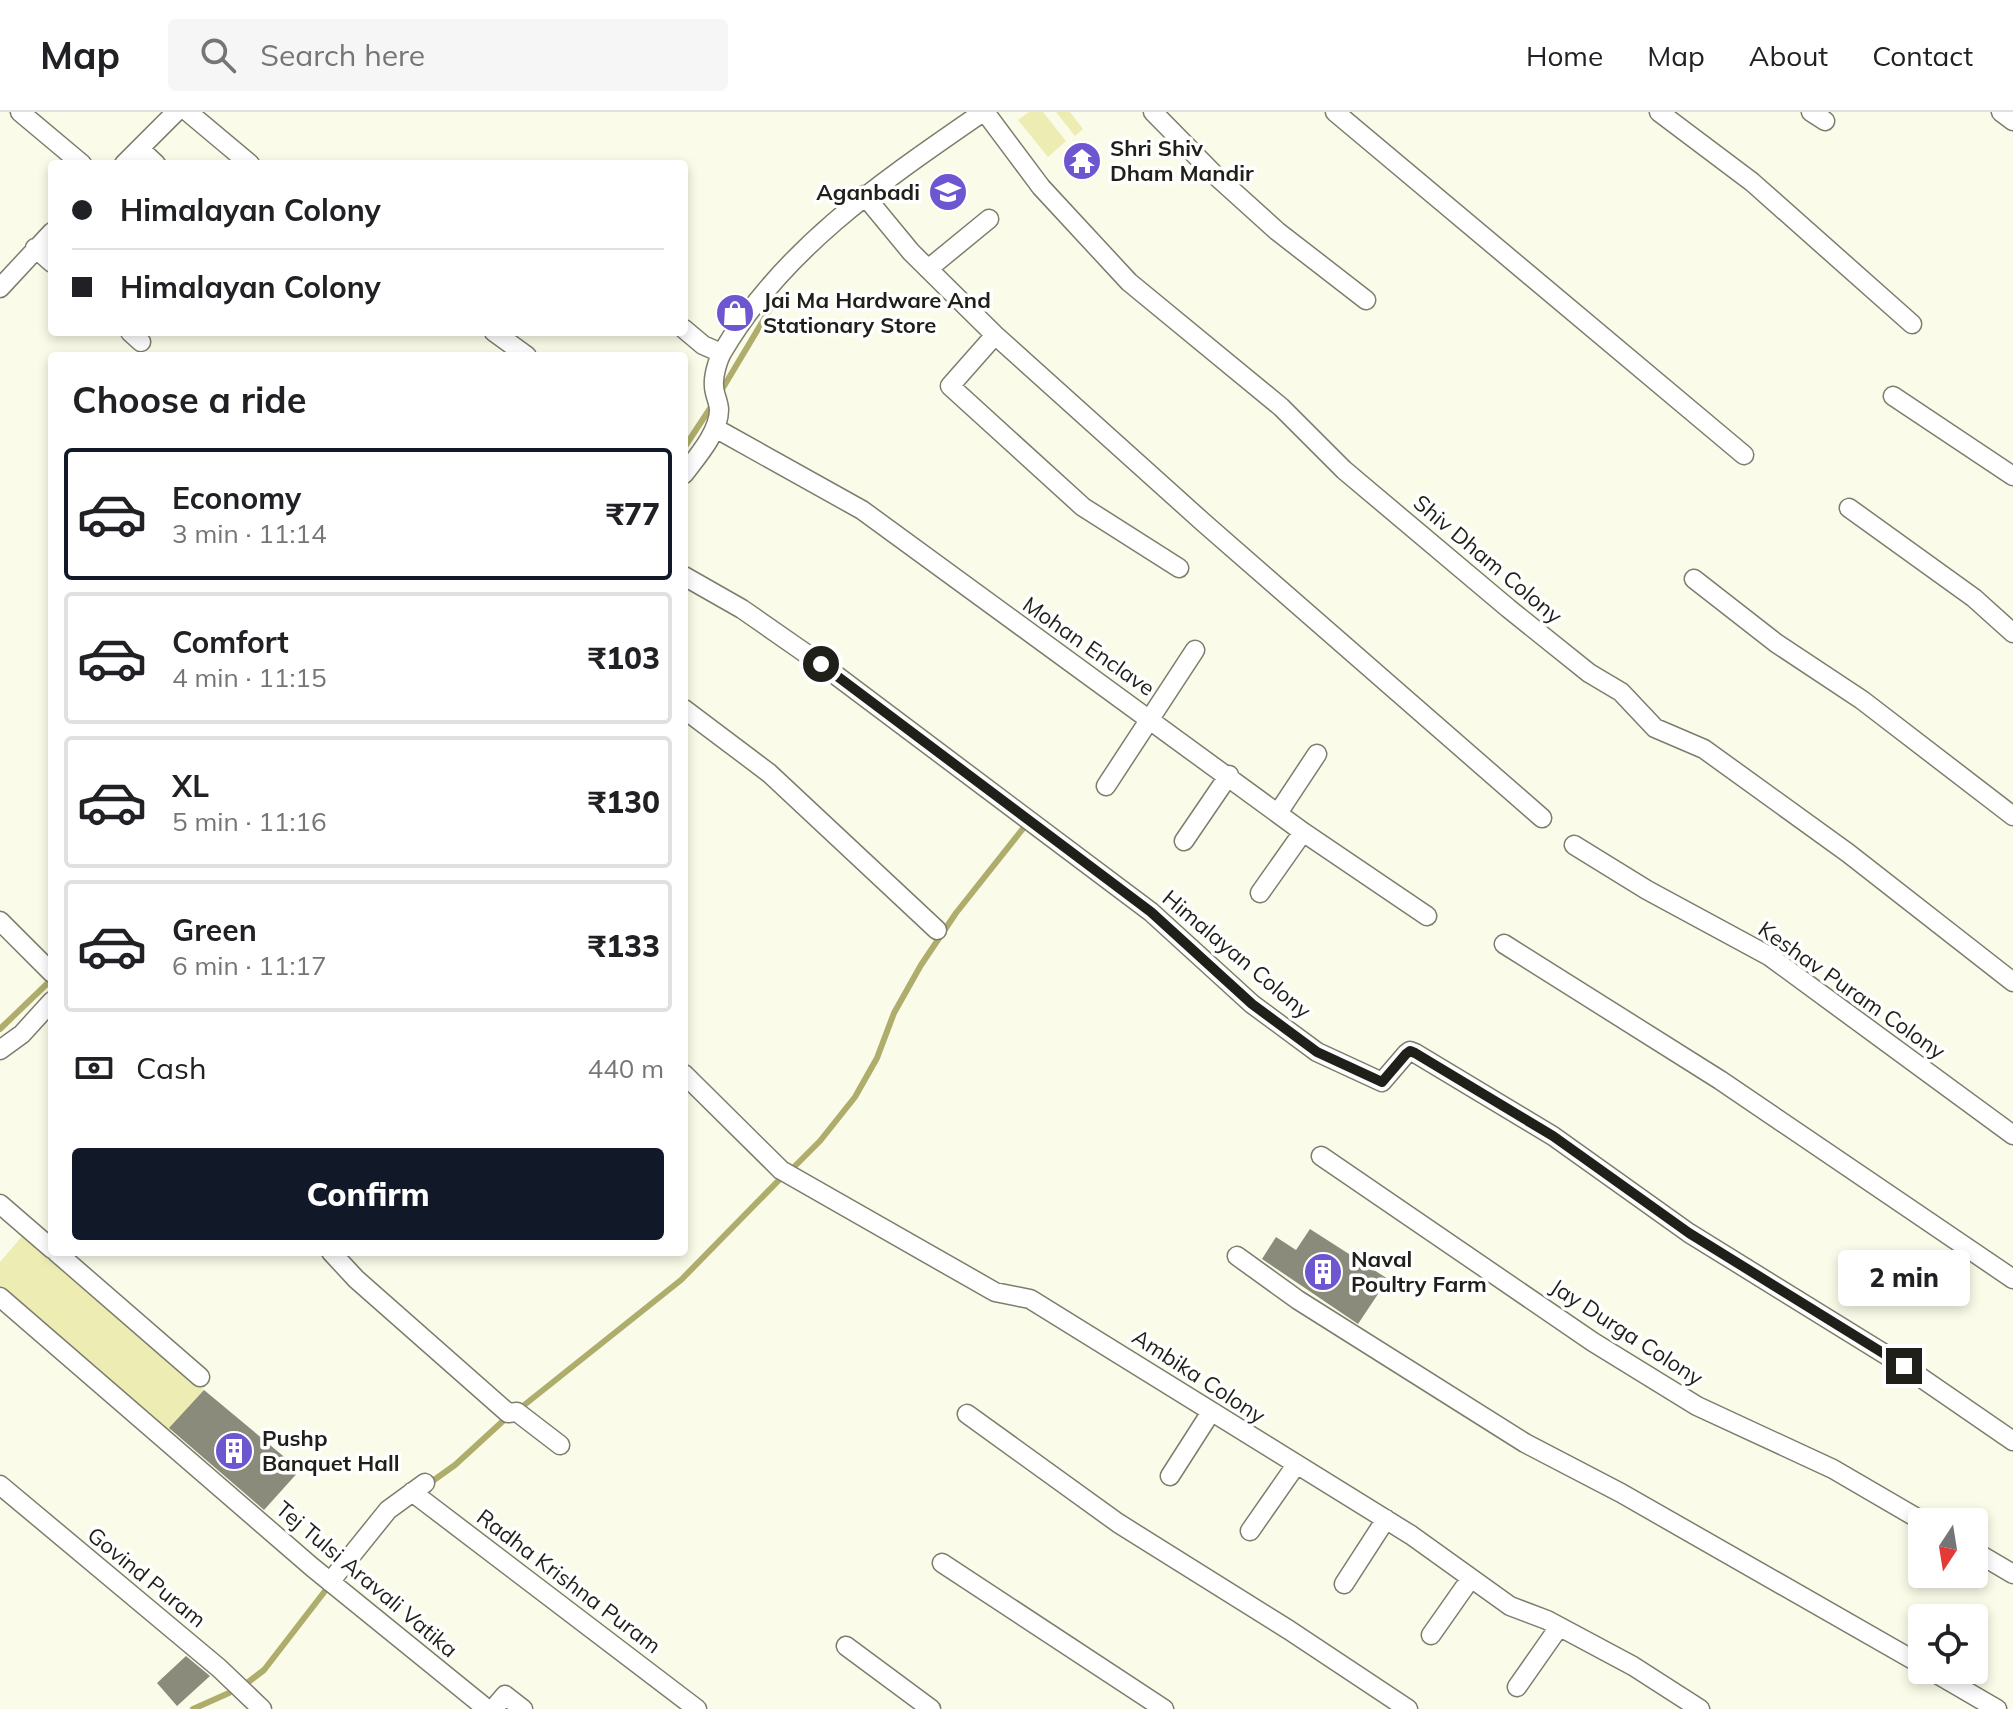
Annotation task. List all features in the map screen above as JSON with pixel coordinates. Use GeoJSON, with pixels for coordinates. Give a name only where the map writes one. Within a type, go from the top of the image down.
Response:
{"type":"FeatureCollection","features":[{"type":"Feature","properties":{"kind":"street"},"geometry":{"type":"LineString","coordinates":[[20,112],[77,160]]}},
{"type":"Feature","properties":{"kind":"street"},"geometry":{"type":"LineString","coordinates":[[128,160],[176,112]]}},
{"type":"Feature","properties":{"kind":"street"},"geometry":{"type":"LineString","coordinates":[[188,112],[245,160]]}},
{"type":"Feature","properties":{"kind":"street"},"geometry":{"type":"LineString","coordinates":[[688,466],[717,419],[714,384],[721,353],[759,300],[819,235],[864,195],[984,112]]}},
{"type":"Feature","properties":{"kind":"street","name":"Shiv Dham Colony"},"geometry":{"type":"LineString","coordinates":[[984,112],[1041,187],[1129,282],[1281,407],[1344,470],[1589,673],[1621,692],[1655,728],[1704,749],[1848,853],[2013,982]]}},
{"type":"Feature","properties":{"kind":"street"},"geometry":{"type":"LineString","coordinates":[[1153,112],[1215,175],[1277,231],[1366,300]]}},
{"type":"Feature","properties":{"kind":"street"},"geometry":{"type":"LineString","coordinates":[[1335,112],[1744,455]]}},
{"type":"Feature","properties":{"kind":"street"},"geometry":{"type":"LineString","coordinates":[[1659,112],[1752,182],[1912,324]]}},
{"type":"Feature","properties":{"kind":"street"},"geometry":{"type":"LineString","coordinates":[[2001,112],[2013,121]]}},
{"type":"Feature","properties":{"kind":"street"},"geometry":{"type":"LineString","coordinates":[[140,149],[152,160]]}},
{"type":"Feature","properties":{"kind":"street"},"geometry":{"type":"LineString","coordinates":[[864,195],[911,252],[995,335],[1204,523],[1542,818]]}},
{"type":"Feature","properties":{"kind":"street"},"geometry":{"type":"LineString","coordinates":[[928,269],[989,219]]}},
{"type":"Feature","properties":{"kind":"street"},"geometry":{"type":"LineString","coordinates":[[0,288],[48,236]]}},
{"type":"Feature","properties":{"kind":"street"},"geometry":{"type":"LineString","coordinates":[[35,248],[48,259]]}},
{"type":"Feature","properties":{"kind":"street"},"geometry":{"type":"LineString","coordinates":[[688,332],[703,345],[721,353]]}},
{"type":"Feature","properties":{"kind":"street"},"geometry":{"type":"LineString","coordinates":[[995,335],[950,386],[1083,507],[1179,568]]}},
{"type":"Feature","properties":{"kind":"street"},"geometry":{"type":"LineString","coordinates":[[500,336],[522,352]]}},
{"type":"Feature","properties":{"kind":"street"},"geometry":{"type":"LineString","coordinates":[[1893,396],[2013,476]]}},
{"type":"Feature","properties":{"kind":"street","name":"Mohan Enclave"},"geometry":{"type":"LineString","coordinates":[[717,419],[862,510],[1303,832],[1427,916]]}},
{"type":"Feature","properties":{"kind":"street"},"geometry":{"type":"LineString","coordinates":[[1849,508],[1974,598],[2013,633]]}},
{"type":"Feature","properties":{"kind":"street","name":"Himalayan Colony"},"geometry":{"type":"LineString","coordinates":[[688,578],[742,609],[821,664],[1140,903],[1252,1004],[1317,1052],[1382,1082],[1406,1054],[1410,1051],[1415,1053],[1553,1136],[1689,1233],[1904,1366],[2013,1441]]}},
{"type":"Feature","properties":{"kind":"street"},"geometry":{"type":"LineString","coordinates":[[1694,579],[1776,643],[1862,700],[2013,816]]}},
{"type":"Feature","properties":{"kind":"street"},"geometry":{"type":"LineString","coordinates":[[1106,786],[1195,650]]}},
{"type":"Feature","properties":{"kind":"street"},"geometry":{"type":"LineString","coordinates":[[688,712],[769,773],[937,930]]}},
{"type":"Feature","properties":{"kind":"street"},"geometry":{"type":"LineString","coordinates":[[1278,813],[1317,754]]}},
{"type":"Feature","properties":{"kind":"street"},"geometry":{"type":"LineString","coordinates":[[1184,841],[1229,775]]}},
{"type":"Feature","properties":{"kind":"street"},"geometry":{"type":"LineString","coordinates":[[1260,893],[1303,832]]}},
{"type":"Feature","properties":{"kind":"street","name":"Keshav Puram Colony"},"geometry":{"type":"LineString","coordinates":[[1574,845],[1647,890],[1769,956],[2013,1135]]}},
{"type":"Feature","properties":{"kind":"street"},"geometry":{"type":"LineString","coordinates":[[0,921],[48,969]]}},
{"type":"Feature","properties":{"kind":"street"},"geometry":{"type":"LineString","coordinates":[[1504,944],[1720,1080],[2013,1279]]}},
{"type":"Feature","properties":{"kind":"street"},"geometry":{"type":"LineString","coordinates":[[0,1050],[22,1034],[48,1005]]}},
{"type":"Feature","properties":{"kind":"street","name":"Ambika Colony"},"geometry":{"type":"LineString","coordinates":[[688,1078],[781,1170],[995,1292],[1030,1299],[1386,1519],[1510,1606],[1559,1627],[1633,1666],[1700,1709]]}},
{"type":"Feature","properties":{"kind":"street","name":"Jay Durga Colony"},"geometry":{"type":"LineString","coordinates":[[1321,1156],[1593,1342],[1697,1406],[1833,1469],[1908,1513]]}},
{"type":"Feature","properties":{"kind":"street"},"geometry":{"type":"LineString","coordinates":[[0,1204],[48,1245]]}},
{"type":"Feature","properties":{"kind":"street"},"geometry":{"type":"LineString","coordinates":[[61,1256],[200,1377]]}},
{"type":"Feature","properties":{"kind":"street"},"geometry":{"type":"LineString","coordinates":[[335,1256],[356,1279],[508,1413],[517,1412],[560,1445]]}},
{"type":"Feature","properties":{"kind":"street"},"geometry":{"type":"LineString","coordinates":[[1237,1256],[1298,1300],[1525,1443],[1621,1493],[1908,1657]]}},
{"type":"Feature","properties":{"kind":"street","name":"Tej Tulsi Aravali Vatika"},"geometry":{"type":"LineString","coordinates":[[0,1297],[330,1582],[490,1709],[505,1695],[523,1709]]}},
{"type":"Feature","properties":{"kind":"street"},"geometry":{"type":"LineString","coordinates":[[1170,1476],[1211,1412]]}},
{"type":"Feature","properties":{"kind":"street"},"geometry":{"type":"LineString","coordinates":[[967,1414],[1118,1523],[1408,1709]]}},
{"type":"Feature","properties":{"kind":"street"},"geometry":{"type":"LineString","coordinates":[[1250,1531],[1296,1465]]}},
{"type":"Feature","properties":{"kind":"street","name":"Govind Puram"},"geometry":{"type":"LineString","coordinates":[[0,1485],[208,1658],[262,1709]]}},
{"type":"Feature","properties":{"kind":"street","name":"Radha Krishna Puram"},"geometry":{"type":"LineString","coordinates":[[330,1582],[388,1510],[418,1487],[697,1709]]}},
{"type":"Feature","properties":{"kind":"street"},"geometry":{"type":"LineString","coordinates":[[1344,1584],[1386,1519]]}},
{"type":"Feature","properties":{"kind":"street"},"geometry":{"type":"LineString","coordinates":[[1988,1559],[2013,1574]]}},
{"type":"Feature","properties":{"kind":"street"},"geometry":{"type":"LineString","coordinates":[[942,1563],[1164,1709]]}},
{"type":"Feature","properties":{"kind":"street"},"geometry":{"type":"LineString","coordinates":[[1431,1635],[1471,1578]]}},
{"type":"Feature","properties":{"kind":"street"},"geometry":{"type":"LineString","coordinates":[[1517,1687],[1559,1627]]}},
{"type":"Feature","properties":{"kind":"street"},"geometry":{"type":"LineString","coordinates":[[846,1646],[931,1709]]}},
{"type":"Feature","properties":{"kind":"street"},"geometry":{"type":"LineString","coordinates":[[1954,1684],[1997,1709]]}},
{"type":"Feature","properties":{"kind":"green space"},"geometry":{"type":"Polygon","coordinates":[[[1029,112],[1043,112],[1066,141],[1048,157],[1018,120],[1029,112]]]}},
{"type":"Feature","properties":{"kind":"green space"},"geometry":{"type":"Polygon","coordinates":[[[1056,112],[1070,112],[1083,129],[1075,136],[1056,112]]]}},
{"type":"Feature","properties":{"kind":"green space"},"geometry":{"type":"Polygon","coordinates":[[[24,1234],[204,1390],[169,1433],[0,1292],[0,1262],[24,1234]]]}},
{"type":"Feature","properties":{"kind":"building","name":"Shri Shiv Dham Mandir"},"geometry":{"type":"Polygon","coordinates":[[[1087,148],[1097,166],[1083,176],[1070,160],[1087,148]]]}},
{"type":"Feature","properties":{"kind":"building","name":"Naval Poultry Farm"},"geometry":{"type":"Polygon","coordinates":[[[1310,1229],[1388,1279],[1358,1324],[1262,1259],[1276,1237],[1296,1250],[1310,1229]]]}},
{"type":"Feature","properties":{"kind":"building","name":"Pushp Banquet Hall"},"geometry":{"type":"Polygon","coordinates":[[[204,1390],[300,1470],[264,1510],[169,1428],[204,1390]]]}},
{"type":"Feature","properties":{"kind":"building"},"geometry":{"type":"Polygon","coordinates":[[[186,1656],[210,1676],[177,1706],[157,1683],[186,1656]]]}},
{"type":"Feature","properties":{"kind":"waterway"},"geometry":{"type":"LineString","coordinates":[[721,391],[773,304]]}},
{"type":"Feature","properties":{"kind":"waterway"},"geometry":{"type":"LineString","coordinates":[[688,442],[713,404]]}},
{"type":"Feature","properties":{"kind":"waterway"},"geometry":{"type":"LineString","coordinates":[[791,1170],[820,1141],[855,1097],[877,1058],[894,1013],[921,965],[956,913],[1025,826]]}},
{"type":"Feature","properties":{"kind":"waterway"},"geometry":{"type":"LineString","coordinates":[[0,1029],[48,983]]}},
{"type":"Feature","properties":{"kind":"waterway"},"geometry":{"type":"LineString","coordinates":[[523,1406],[681,1280],[780,1179]]}},
{"type":"Feature","properties":{"kind":"waterway"},"geometry":{"type":"LineString","coordinates":[[427,1485],[455,1465],[503,1421]]}},
{"type":"Feature","properties":{"kind":"waterway"},"geometry":{"type":"LineString","coordinates":[[247,1683],[264,1670],[325,1591]]}},
{"type":"Feature","properties":{"kind":"waterway"},"geometry":{"type":"LineString","coordinates":[[193,1709],[229,1693]]}},
{"type":"Feature","properties":{"kind":"place","name":"Shri Shiv Dham Mandir"},"geometry":{"type":"Point","coordinates":[1082,161]}},
{"type":"Feature","properties":{"kind":"place","name":"Aganbadi"},"geometry":{"type":"Point","coordinates":[948,192]}},
{"type":"Feature","properties":{"kind":"place","name":"Jai Ma Hardware And Stationary Store"},"geometry":{"type":"Point","coordinates":[735,313]}},
{"type":"Feature","properties":{"kind":"place","name":"Naval Poultry Farm"},"geometry":{"type":"Point","coordinates":[1323,1272]}},
{"type":"Feature","properties":{"kind":"place","name":"Pushp Banquet Hall"},"geometry":{"type":"Point","coordinates":[234,1451]}},
{"type":"Feature","properties":{"kind":"route"},"geometry":{"type":"LineString","coordinates":[[821,664],[1151,912],[1252,1004],[1317,1052],[1379,1082],[1406,1054],[1410,1051],[1415,1053],[1553,1136],[1689,1233],[1904,1366]]}}]}
